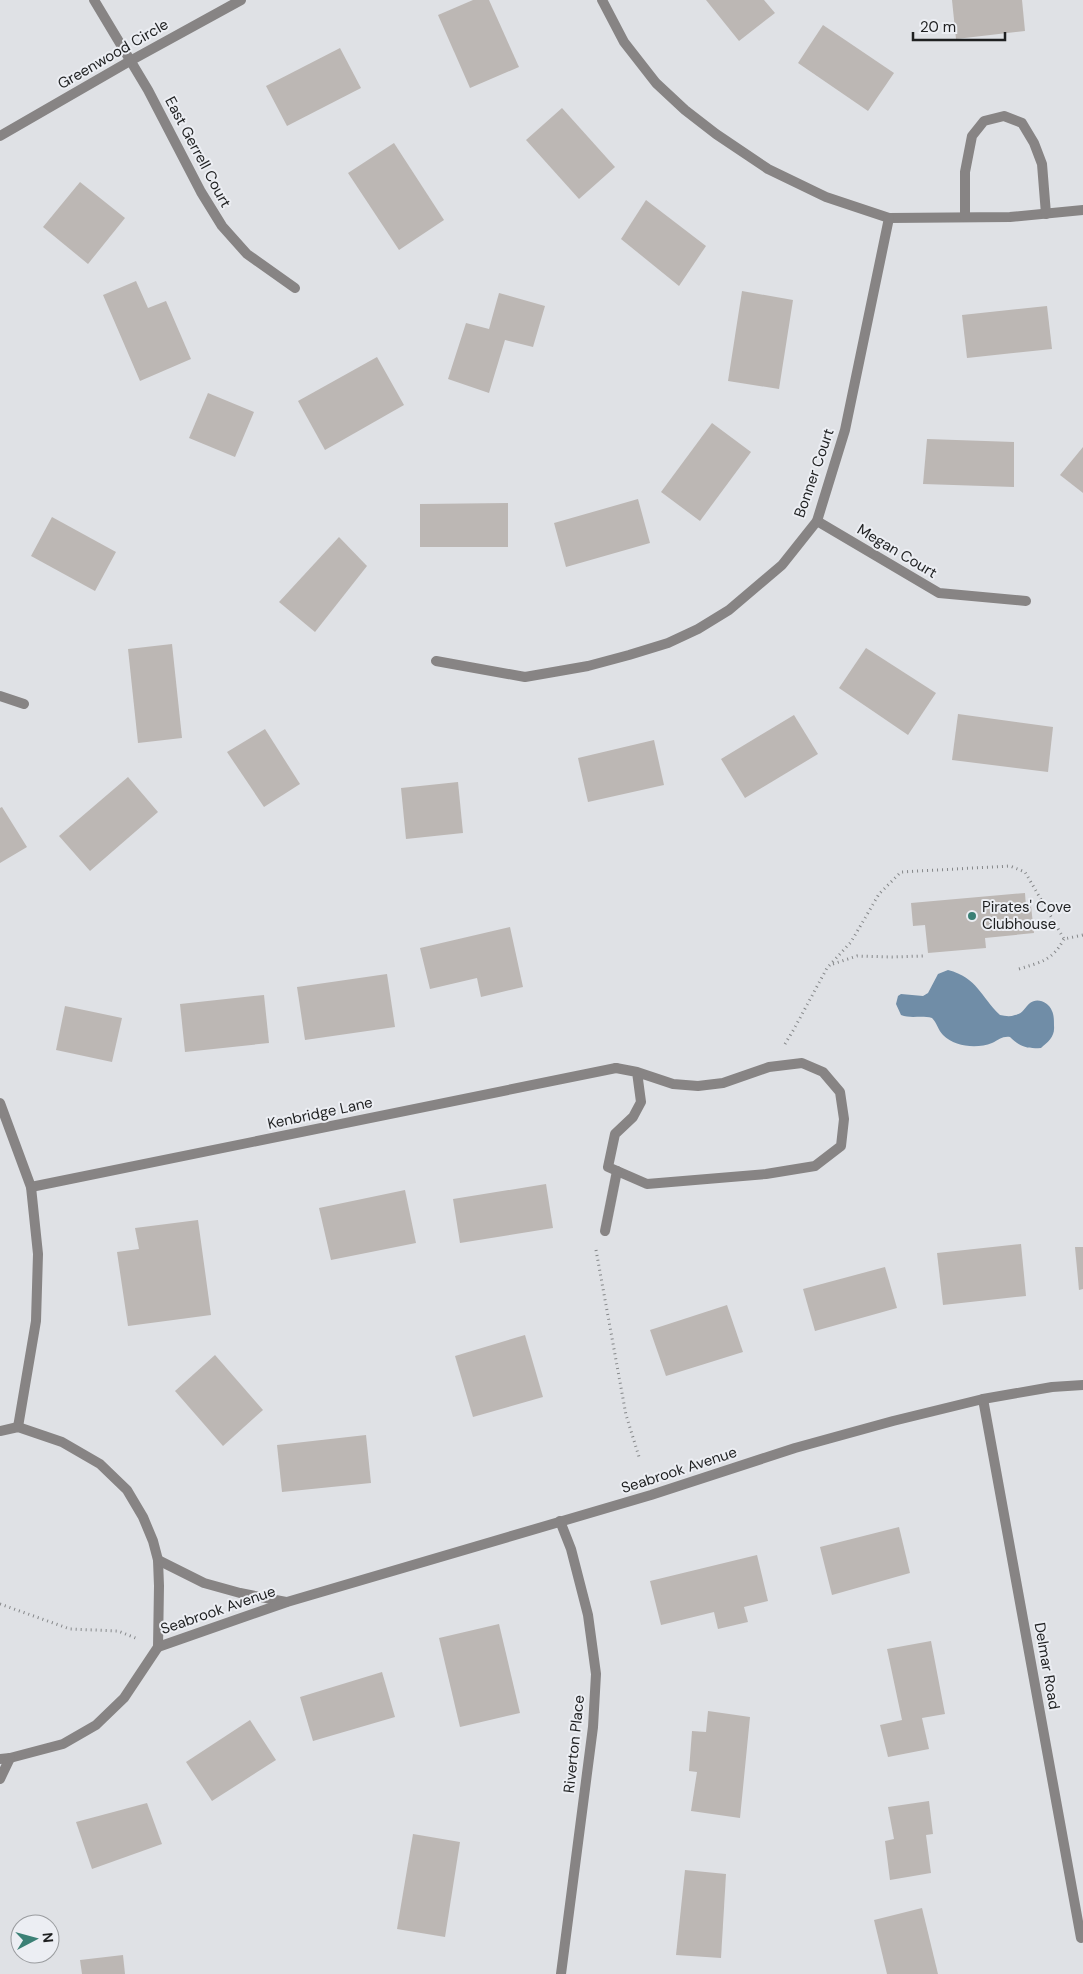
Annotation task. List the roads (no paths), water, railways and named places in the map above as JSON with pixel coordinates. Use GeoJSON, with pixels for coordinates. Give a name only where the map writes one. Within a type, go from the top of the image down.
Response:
{"type":"FeatureCollection","features":[{"type":"Feature","properties":{"kind":"street","name":"East Gerrell Court"},"geometry":{"type":"LineString","coordinates":[[94,0],[148,90],[201,192],[222,226],[247,254],[295,288]]}},
{"type":"Feature","properties":{"kind":"street","name":"Greenwood Circle"},"geometry":{"type":"LineString","coordinates":[[0,136],[241,0]]}},
{"type":"Feature","properties":{"kind":"street"},"geometry":{"type":"LineString","coordinates":[[602,0],[624,42],[656,83],[685,110],[716,134],[768,169],[826,197],[890,218],[1010,217],[1083,210]]}},
{"type":"Feature","properties":{"kind":"street"},"geometry":{"type":"LineString","coordinates":[[965,217],[965,172],[972,136],[984,121],[1004,116],[1022,123],[1034,143],[1042,164],[1046,214]]}},
{"type":"Feature","properties":{"kind":"street","name":"Bonner Court"},"geometry":{"type":"LineString","coordinates":[[436,661],[524,677],[588,666],[629,656],[668,643],[729,610],[782,565],[817,521],[845,430],[890,218]]}},
{"type":"Feature","properties":{"kind":"street","name":"Megan Court"},"geometry":{"type":"LineString","coordinates":[[817,521],[939,593],[1026,601]]}},
{"type":"Feature","properties":{"kind":"street"},"geometry":{"type":"LineString","coordinates":[[0,696],[24,704]]}},
{"type":"Feature","properties":{"kind":"street"},"geometry":{"type":"LineString","coordinates":[[802,1063],[823,1072],[840,1092],[844,1119],[841,1146],[815,1166],[766,1174],[648,1184],[608,1167],[615,1134],[633,1117],[641,1102],[637,1072],[673,1084],[698,1086],[723,1083],[769,1067],[802,1063]]}},
{"type":"Feature","properties":{"kind":"street","name":"Kenbridge Lane"},"geometry":{"type":"LineString","coordinates":[[31,1187],[616,1068],[637,1072]]}},
{"type":"Feature","properties":{"kind":"street"},"geometry":{"type":"LineString","coordinates":[[0,1103],[31,1187],[38,1254],[36,1321],[18,1427]]}},
{"type":"Feature","properties":{"kind":"street"},"geometry":{"type":"LineString","coordinates":[[605,1231],[617,1171]]}},
{"type":"Feature","properties":{"kind":"street","name":"Seabrook Avenue"},"geometry":{"type":"LineString","coordinates":[[158,1647],[287,1602],[651,1495],[795,1448],[983,1399],[1052,1387],[1083,1385]]}},
{"type":"Feature","properties":{"kind":"street","name":"Delmar Road"},"geometry":{"type":"LineString","coordinates":[[983,1399],[1082,1938]]}},
{"type":"Feature","properties":{"kind":"street"},"geometry":{"type":"LineString","coordinates":[[0,1430],[18,1427],[62,1442],[100,1464],[127,1490],[143,1517],[158,1560],[158,1647],[124,1698],[96,1725],[63,1744],[5,1758],[0,1779]]}},
{"type":"Feature","properties":{"kind":"street","name":"Riverton Place"},"geometry":{"type":"LineString","coordinates":[[560,1521],[570,1549],[588,1615],[596,1674],[593,1727],[561,1974]]}},
{"type":"Feature","properties":{"kind":"street","name":"Seabrook Avenue"},"geometry":{"type":"LineString","coordinates":[[158,1560],[204,1583],[240,1593],[287,1602]]}},
{"type":"Feature","properties":{"kind":"water"},"geometry":{"type":"Polygon","coordinates":[[[948,970],[958,973],[978,988],[1000,1015],[1018,1014],[1036,1000],[1046,1003],[1054,1016],[1054,1030],[1050,1039],[1041,1048],[1024,1047],[1010,1037],[986,1045],[966,1046],[948,1039],[941,1033],[932,1018],[901,1015],[896,1004],[898,996],[901,994],[923,996],[928,993],[938,974],[948,970]]]}},
{"type":"Feature","properties":{"kind":"place","name":"Pirates' Cove Clubhouse"},"geometry":{"type":"Point","coordinates":[972,916]}}]}
